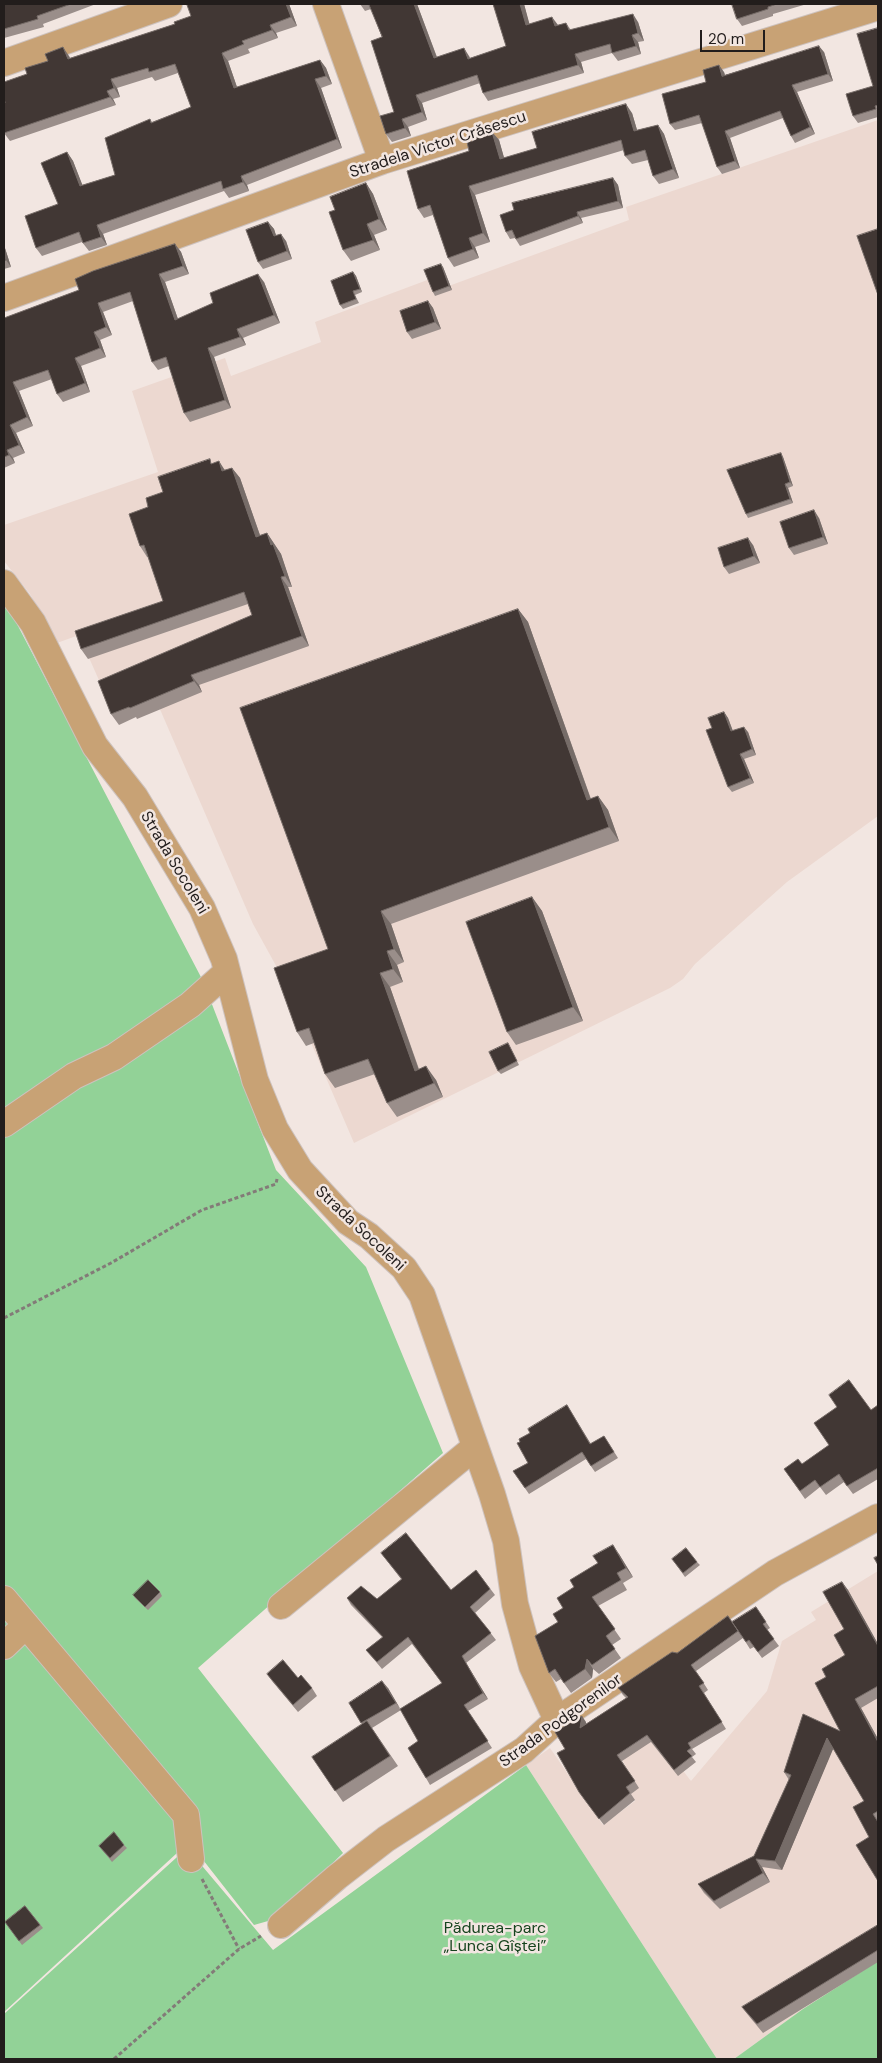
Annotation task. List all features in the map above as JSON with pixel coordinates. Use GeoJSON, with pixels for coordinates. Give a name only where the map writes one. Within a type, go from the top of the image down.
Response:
{"type":"FeatureCollection","features":[{"type":"Feature","properties":{"kind":"street"},"geometry":{"type":"LineString","coordinates":[[4,63],[170,4]]}},
{"type":"Feature","properties":{"kind":"street"},"geometry":{"type":"LineString","coordinates":[[326,4],[382,161]]}},
{"type":"Feature","properties":{"kind":"street","name":"Stradela Victor Crăsescu"},"geometry":{"type":"LineString","coordinates":[[4,298],[382,161],[878,7]]}},
{"type":"Feature","properties":{"kind":"street","name":"Strada Socoleni"},"geometry":{"type":"LineString","coordinates":[[4,583],[33,623],[95,746],[135,797],[186,880],[214,933],[227,972],[255,1080],[275,1129],[300,1170],[330,1204],[348,1222],[388,1251],[404,1268],[422,1295],[476,1448],[506,1541],[515,1604],[532,1666],[557,1720]]}},
{"type":"Feature","properties":{"kind":"street"},"geometry":{"type":"LineString","coordinates":[[4,1124],[74,1076],[114,1057],[190,1005],[227,972]]}},
{"type":"Feature","properties":{"kind":"street"},"geometry":{"type":"LineString","coordinates":[[281,1606],[476,1448]]}},
{"type":"Feature","properties":{"kind":"street","name":"Strada Podgorenilor"},"geometry":{"type":"LineString","coordinates":[[281,1925],[337,1877],[386,1839],[524,1750],[557,1720],[775,1573],[878,1517]]}},
{"type":"Feature","properties":{"kind":"street"},"geometry":{"type":"LineString","coordinates":[[4,1599],[186,1815],[191,1859]]}},
{"type":"Feature","properties":{"kind":"street"},"geometry":{"type":"LineString","coordinates":[[4,1646],[26,1625]]}},
{"type":"Feature","properties":{"kind":"path"},"geometry":{"type":"LineString","coordinates":[[4,1318],[111,1263],[202,1210],[276,1184],[288,1150]]}},
{"type":"Feature","properties":{"kind":"path"},"geometry":{"type":"LineString","coordinates":[[191,1859],[239,1949]]}},
{"type":"Feature","properties":{"kind":"path"},"geometry":{"type":"LineString","coordinates":[[114,2059],[239,1949],[281,1925]]}},
{"type":"Feature","properties":{"kind":"shaded area"},"geometry":{"type":"Polygon","coordinates":[[[878,120],[878,816],[787,882],[695,964],[683,979],[670,988],[354,1143],[285,982],[253,924],[159,707],[117,721],[79,635],[57,643],[30,594],[4,561],[4,525],[158,472],[132,391],[225,358],[231,376],[321,342],[315,322],[430,279],[435,291],[629,220],[626,207],[878,120]]]}},
{"type":"Feature","properties":{"kind":"shaded area"},"geometry":{"type":"Polygon","coordinates":[[[878,1571],[878,1961],[803,2009],[734,2059],[717,2059],[526,1765],[550,1748],[603,1825],[635,1801],[631,1794],[637,1787],[619,1754],[654,1733],[691,1781],[767,1691],[782,1641],[816,1620],[811,1612],[878,1571]]]}},
{"type":"Feature","properties":{"kind":"green space"},"geometry":{"type":"Polygon","coordinates":[[[5,601],[203,981],[276,1170],[366,1267],[443,1453],[198,1668],[343,1853],[275,1919],[254,1925],[189,1842],[4,2012],[5,601]]]}},
{"type":"Feature","properties":{"kind":"green space","name":"Pădurea-parc „Lunca Gîștei”"},"geometry":{"type":"Polygon","coordinates":[[[526,1765],[717,2059],[4,2059],[4,2014],[187,1848],[273,1950],[526,1765]]]}},
{"type":"Feature","properties":{"kind":"green space"},"geometry":{"type":"Polygon","coordinates":[[[878,1961],[878,2059],[734,2059],[803,2009],[878,1961]]]}},
{"type":"Feature","properties":{"kind":"building"},"geometry":{"type":"Polygon","coordinates":[[[71,4],[37,16],[38,19],[4,29],[4,5],[71,4]]]}},
{"type":"Feature","properties":{"kind":"building"},"geometry":{"type":"Polygon","coordinates":[[[286,4],[291,17],[270,25],[272,30],[242,41],[244,44],[222,53],[234,88],[320,60],[326,76],[315,79],[337,139],[241,176],[243,182],[223,189],[221,181],[97,225],[101,237],[83,243],[79,232],[36,248],[25,216],[58,204],[41,163],[67,152],[80,186],[115,175],[105,138],[150,119],[151,123],[191,107],[175,64],[149,72],[148,68],[111,79],[114,88],[107,91],[110,97],[4,133],[4,82],[27,74],[25,68],[48,61],[45,54],[63,47],[68,59],[175,24],[174,22],[191,16],[187,5],[286,4]]]}},
{"type":"Feature","properties":{"kind":"building"},"geometry":{"type":"Polygon","coordinates":[[[369,4],[414,4],[434,58],[464,48],[468,59],[506,46],[493,4],[520,4],[526,25],[552,17],[555,26],[566,23],[569,30],[633,14],[638,33],[632,35],[636,46],[612,53],[610,44],[575,54],[578,65],[483,93],[477,75],[416,95],[422,112],[402,119],[405,128],[386,134],[380,116],[394,112],[371,41],[382,37],[369,4]]]}},
{"type":"Feature","properties":{"kind":"building"},"geometry":{"type":"Polygon","coordinates":[[[732,4],[777,4],[768,7],[768,9],[737,19],[732,4]]]}},
{"type":"Feature","properties":{"kind":"building"},"geometry":{"type":"Polygon","coordinates":[[[878,28],[878,105],[875,106],[876,109],[853,116],[846,94],[873,86],[857,34],[878,28]]]}},
{"type":"Feature","properties":{"kind":"building"},"geometry":{"type":"Polygon","coordinates":[[[819,46],[828,74],[792,85],[810,127],[791,136],[780,111],[725,131],[735,161],[717,167],[699,115],[670,124],[662,94],[706,82],[703,70],[719,65],[722,76],[819,46]]]}},
{"type":"Feature","properties":{"kind":"building"},"geometry":{"type":"Polygon","coordinates":[[[626,104],[634,131],[658,125],[673,169],[653,176],[645,150],[625,156],[621,140],[469,186],[483,233],[469,238],[473,249],[448,258],[430,205],[418,209],[407,171],[469,151],[467,142],[473,141],[472,138],[492,132],[500,159],[537,148],[532,132],[626,104]]]}},
{"type":"Feature","properties":{"kind":"building"},"geometry":{"type":"Polygon","coordinates":[[[613,178],[618,201],[577,212],[578,216],[516,239],[512,230],[506,232],[500,215],[514,210],[512,203],[613,178]]]}},
{"type":"Feature","properties":{"kind":"building"},"geometry":{"type":"Polygon","coordinates":[[[366,183],[379,219],[367,224],[373,240],[343,250],[329,212],[335,210],[330,197],[366,183]]]}},
{"type":"Feature","properties":{"kind":"building"},"geometry":{"type":"Polygon","coordinates":[[[268,222],[274,236],[281,234],[287,251],[258,262],[246,230],[268,222]]]}},
{"type":"Feature","properties":{"kind":"building"},"geometry":{"type":"Polygon","coordinates":[[[878,229],[878,295],[857,236],[878,229]]]}},
{"type":"Feature","properties":{"kind":"building"},"geometry":{"type":"Polygon","coordinates":[[[175,244],[183,266],[159,274],[175,320],[213,303],[210,293],[258,274],[274,315],[237,329],[240,337],[208,348],[225,400],[184,413],[166,357],[152,362],[130,292],[98,303],[106,327],[94,332],[100,348],[75,358],[85,383],[57,394],[48,370],[13,382],[27,417],[10,425],[19,445],[7,450],[9,455],[4,457],[4,318],[79,290],[75,279],[93,271],[175,244]]]}},
{"type":"Feature","properties":{"kind":"building"},"geometry":{"type":"Polygon","coordinates":[[[441,264],[449,286],[433,292],[424,270],[441,264]]]}},
{"type":"Feature","properties":{"kind":"building"},"geometry":{"type":"Polygon","coordinates":[[[353,272],[360,289],[353,291],[356,299],[340,305],[331,281],[353,272]]]}},
{"type":"Feature","properties":{"kind":"building"},"geometry":{"type":"Polygon","coordinates":[[[428,301],[435,322],[407,332],[400,311],[428,301]]]}},
{"type":"Feature","properties":{"kind":"building"},"geometry":{"type":"Polygon","coordinates":[[[781,453],[790,482],[785,484],[790,499],[746,514],[727,470],[781,453]]]}},
{"type":"Feature","properties":{"kind":"building"},"geometry":{"type":"Polygon","coordinates":[[[210,459],[211,464],[219,461],[222,471],[232,468],[256,537],[267,533],[271,545],[273,544],[285,576],[281,577],[302,636],[191,675],[194,681],[111,714],[98,681],[252,615],[244,592],[81,649],[75,631],[163,601],[144,545],[140,546],[129,514],[148,507],[146,498],[163,492],[158,477],[210,459]]]}},
{"type":"Feature","properties":{"kind":"building"},"geometry":{"type":"Polygon","coordinates":[[[814,510],[823,537],[789,548],[780,522],[814,510]]]}},
{"type":"Feature","properties":{"kind":"building"},"geometry":{"type":"Polygon","coordinates":[[[748,538],[754,556],[724,567],[718,548],[748,538]]]}},
{"type":"Feature","properties":{"kind":"building"},"geometry":{"type":"Polygon","coordinates":[[[518,609],[587,800],[598,796],[609,827],[381,911],[394,949],[387,951],[393,969],[380,973],[415,1071],[426,1066],[434,1083],[387,1103],[368,1059],[325,1074],[309,1028],[297,1032],[274,968],[328,949],[240,708],[518,609]]]}},
{"type":"Feature","properties":{"kind":"building"},"geometry":{"type":"Polygon","coordinates":[[[724,712],[731,731],[744,727],[752,749],[740,754],[750,778],[728,787],[706,730],[712,728],[708,718],[724,712]]]}},
{"type":"Feature","properties":{"kind":"building"},"geometry":{"type":"Polygon","coordinates":[[[532,897],[573,1007],[507,1032],[466,922],[532,897]]]}},
{"type":"Feature","properties":{"kind":"building"},"geometry":{"type":"Polygon","coordinates":[[[508,1043],[517,1061],[498,1071],[489,1052],[508,1043]]]}},
{"type":"Feature","properties":{"kind":"building"},"geometry":{"type":"Polygon","coordinates":[[[849,1380],[871,1410],[878,1405],[878,1468],[847,1486],[839,1474],[820,1487],[815,1480],[800,1491],[784,1469],[798,1459],[802,1464],[829,1445],[814,1423],[837,1407],[829,1395],[849,1380]]]}},
{"type":"Feature","properties":{"kind":"building"},"geometry":{"type":"Polygon","coordinates":[[[567,1405],[590,1444],[604,1436],[614,1452],[591,1466],[582,1452],[525,1488],[513,1471],[528,1463],[517,1443],[520,1442],[519,1439],[530,1433],[528,1429],[567,1405]]]}},
{"type":"Feature","properties":{"kind":"building"},"geometry":{"type":"Polygon","coordinates":[[[406,1533],[451,1590],[476,1570],[490,1589],[470,1607],[491,1633],[462,1656],[483,1693],[464,1705],[488,1741],[426,1778],[408,1748],[418,1741],[400,1709],[442,1683],[408,1637],[377,1662],[366,1650],[383,1637],[347,1598],[361,1586],[377,1599],[402,1579],[381,1553],[406,1533]]]}},
{"type":"Feature","properties":{"kind":"building"},"geometry":{"type":"Polygon","coordinates":[[[613,1545],[626,1568],[617,1573],[621,1580],[592,1597],[615,1629],[606,1636],[615,1649],[592,1665],[587,1659],[585,1669],[564,1683],[555,1669],[549,1673],[535,1636],[558,1622],[553,1614],[563,1608],[557,1598],[574,1587],[570,1580],[598,1563],[593,1556],[613,1545]]]}},
{"type":"Feature","properties":{"kind":"building"},"geometry":{"type":"Polygon","coordinates":[[[686,1548],[697,1562],[683,1573],[672,1559],[686,1548]]]}},
{"type":"Feature","properties":{"kind":"building"},"geometry":{"type":"Polygon","coordinates":[[[878,1556],[878,1565],[874,1558],[878,1556]]]}},
{"type":"Feature","properties":{"kind":"building"},"geometry":{"type":"Polygon","coordinates":[[[148,1580],[160,1592],[145,1607],[133,1595],[148,1580]]]}},
{"type":"Feature","properties":{"kind":"building"},"geometry":{"type":"Polygon","coordinates":[[[842,1582],[878,1646],[878,1686],[855,1699],[878,1742],[878,1811],[873,1814],[878,1822],[878,1881],[856,1845],[869,1837],[853,1807],[864,1801],[827,1738],[775,1861],[756,1859],[763,1873],[714,1901],[698,1884],[754,1856],[791,1775],[784,1772],[803,1714],[840,1731],[815,1683],[826,1677],[822,1669],[845,1655],[834,1635],[844,1629],[823,1592],[842,1582]]]}},
{"type":"Feature","properties":{"kind":"building"},"geometry":{"type":"Polygon","coordinates":[[[756,1607],[766,1622],[763,1624],[774,1639],[758,1652],[749,1640],[746,1642],[732,1622],[756,1607]]]}},
{"type":"Feature","properties":{"kind":"building"},"geometry":{"type":"Polygon","coordinates":[[[728,1616],[738,1631],[691,1665],[704,1683],[699,1686],[722,1722],[688,1743],[691,1748],[687,1751],[692,1756],[674,1770],[647,1735],[617,1755],[635,1781],[626,1787],[630,1793],[599,1819],[579,1792],[557,1753],[565,1749],[555,1732],[582,1716],[580,1728],[628,1697],[618,1688],[672,1652],[677,1653],[728,1616]]]}},
{"type":"Feature","properties":{"kind":"building"},"geometry":{"type":"Polygon","coordinates":[[[283,1660],[298,1678],[301,1675],[312,1688],[293,1705],[267,1674],[283,1660]]]}},
{"type":"Feature","properties":{"kind":"building"},"geometry":{"type":"Polygon","coordinates":[[[382,1681],[396,1703],[361,1723],[349,1703],[382,1681]]]}},
{"type":"Feature","properties":{"kind":"building"},"geometry":{"type":"Polygon","coordinates":[[[367,1721],[390,1756],[335,1791],[312,1757],[367,1721]]]}},
{"type":"Feature","properties":{"kind":"building"},"geometry":{"type":"Polygon","coordinates":[[[114,1832],[124,1845],[110,1858],[99,1846],[114,1832]]]}},
{"type":"Feature","properties":{"kind":"building"},"geometry":{"type":"Polygon","coordinates":[[[25,1906],[40,1925],[19,1941],[5,1922],[25,1906]]]}},
{"type":"Feature","properties":{"kind":"building"},"geometry":{"type":"Polygon","coordinates":[[[878,1925],[878,1950],[757,2024],[742,2007],[878,1925]]]}}]}
